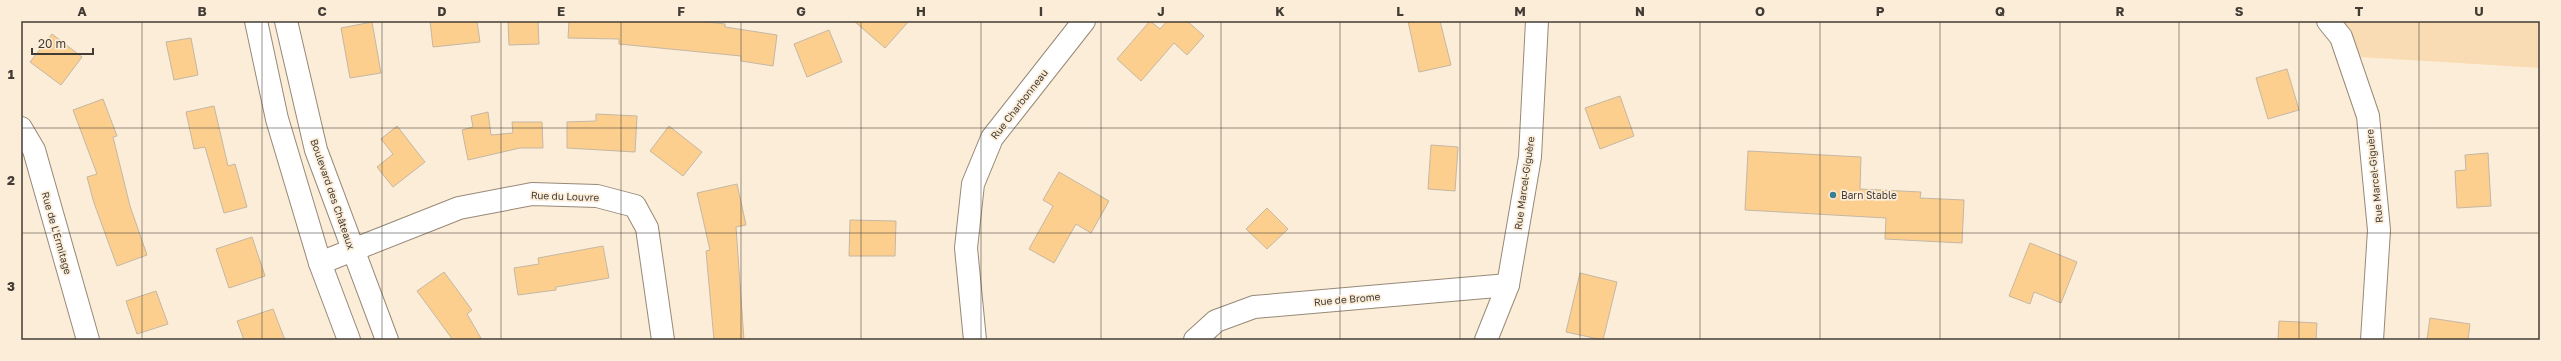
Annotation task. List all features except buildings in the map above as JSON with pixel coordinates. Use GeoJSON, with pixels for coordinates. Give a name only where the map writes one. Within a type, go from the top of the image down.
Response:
{"type":"FeatureCollection","features":[{"type":"Feature","properties":{"kind":"street"},"geometry":{"type":"LineString","coordinates":[[256,21],[277,119],[320,263],[349,340]]}},
{"type":"Feature","properties":{"kind":"street","name":"Boulevard des Châteaux"},"geometry":{"type":"LineString","coordinates":[[286,21],[316,150],[352,250],[387,340]]}},
{"type":"Feature","properties":{"kind":"street","name":"Rue Charbonneau"},"geometry":{"type":"LineString","coordinates":[[975,340],[966,248],[973,184],[992,138],[1084,21]]}},
{"type":"Feature","properties":{"kind":"street","name":"Rue Marcel-Giguère"},"geometry":{"type":"LineString","coordinates":[[1486,340],[1508,285],[1530,157],[1537,21]]}},
{"type":"Feature","properties":{"kind":"street","name":"Rue Marcel-Giguère"},"geometry":{"type":"LineString","coordinates":[[2328,21],[2341,37],[2368,116],[2380,230],[2372,340]]}},
{"type":"Feature","properties":{"kind":"street","name":"Rue de L'Ermitage"},"geometry":{"type":"LineString","coordinates":[[21,128],[34,150],[88,340]]}},
{"type":"Feature","properties":{"kind":"street","name":"Rue du Louvre"},"geometry":{"type":"LineString","coordinates":[[320,263],[459,208],[532,194],[597,196],[635,206],[647,228],[663,340]]}},
{"type":"Feature","properties":{"kind":"street","name":"Rue de Brome"},"geometry":{"type":"LineString","coordinates":[[1195,340],[1216,322],[1254,307],[1508,285]]}},
{"type":"Feature","properties":{"kind":"shaded area"},"geometry":{"type":"Polygon","coordinates":[[[2341,21],[2540,21],[2540,68],[2359,57],[2341,21]]]}},
{"type":"Feature","properties":{"kind":"place","name":"Barn Stable"},"geometry":{"type":"Point","coordinates":[1833,195]}}]}
